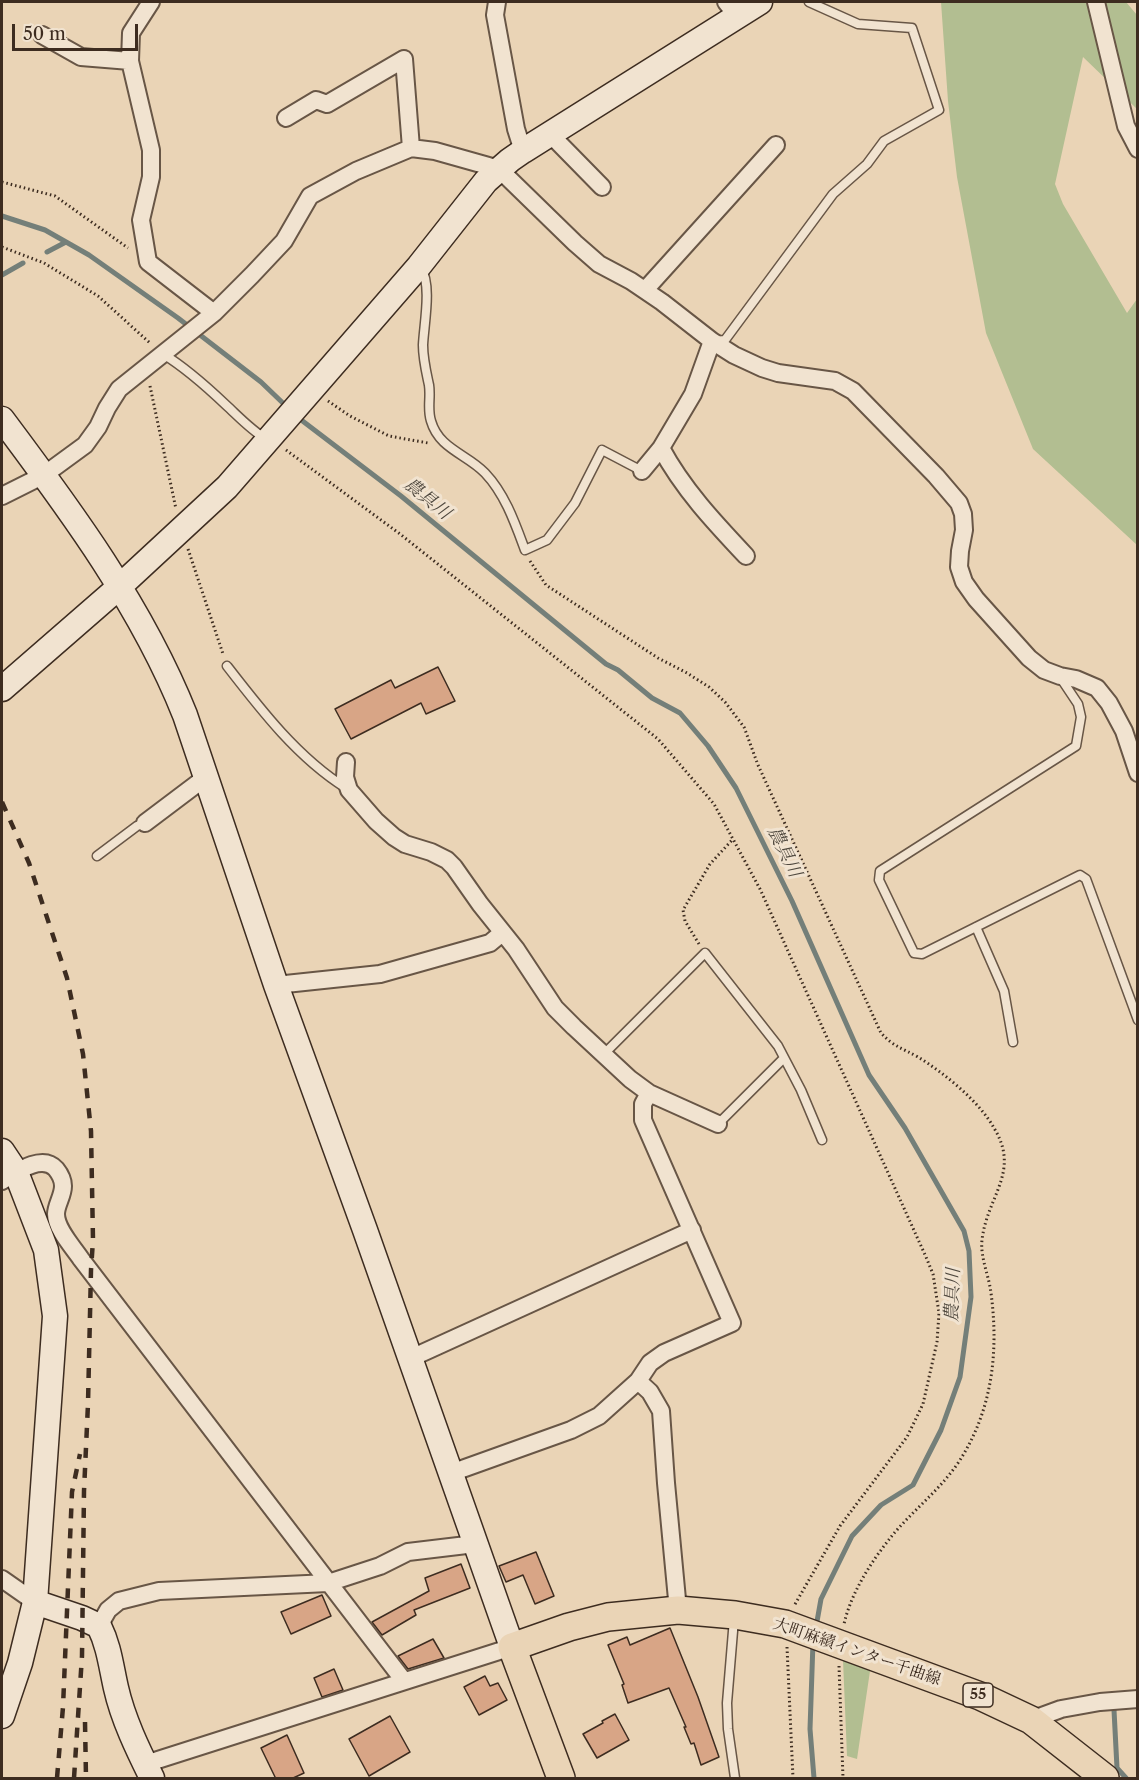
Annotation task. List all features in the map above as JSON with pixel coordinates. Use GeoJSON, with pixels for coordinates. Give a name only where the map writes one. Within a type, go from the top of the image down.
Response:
{"type":"FeatureCollection","features":[{"type":"Feature","properties":{"kind":"main road","name":"大町麻績インター千曲線"},"geometry":{"type":"LineString","coordinates":[[512,1647],[568,1627],[608,1617],[678,1610],[791,1623],[980,1696],[1031,1720],[1105,1779]]}},
{"type":"Feature","properties":{"kind":"main road"},"geometry":{"type":"LineString","coordinates":[[512,1647],[561,1779]]}},
{"type":"Feature","properties":{"kind":"street"},"geometry":{"type":"LineString","coordinates":[[151,2],[131,33],[130,61],[151,150],[151,177],[141,220],[148,262],[210,316]]}},
{"type":"Feature","properties":{"kind":"street"},"geometry":{"type":"LineString","coordinates":[[497,2],[495,15],[516,129],[524,151]]}},
{"type":"Feature","properties":{"kind":"street"},"geometry":{"type":"LineString","coordinates":[[4,684],[118,588],[227,487],[419,266],[468,203],[499,170],[731,9],[760,2]]}},
{"type":"Feature","properties":{"kind":"street"},"geometry":{"type":"LineString","coordinates":[[1096,2],[1126,126],[1137,149]]}},
{"type":"Feature","properties":{"kind":"street"},"geometry":{"type":"LineString","coordinates":[[42,35],[81,57],[130,61]]}},
{"type":"Feature","properties":{"kind":"street"},"geometry":{"type":"LineString","coordinates":[[286,118],[316,100],[327,104],[404,59],[411,148]]}},
{"type":"Feature","properties":{"kind":"street"},"geometry":{"type":"LineString","coordinates":[[550,134],[602,187]]}},
{"type":"Feature","properties":{"kind":"street"},"geometry":{"type":"LineString","coordinates":[[645,290],[776,145]]}},
{"type":"Feature","properties":{"kind":"street"},"geometry":{"type":"LineString","coordinates":[[2,496],[44,475],[85,445],[119,389],[210,316],[284,241],[310,196],[356,171],[411,148],[435,151],[499,170],[574,243],[599,264],[645,290],[712,341],[734,354],[762,368],[799,377],[836,381],[853,391],[936,476],[959,503],[963,514],[964,530],[959,567],[964,582],[976,599],[1029,658],[1044,670],[1097,688],[1109,703],[1124,731],[1137,774]]}},
{"type":"Feature","properties":{"kind":"street"},"geometry":{"type":"LineString","coordinates":[[642,471],[661,448],[693,394],[712,341]]}},
{"type":"Feature","properties":{"kind":"street"},"geometry":{"type":"LineString","coordinates":[[2,419],[82,530],[143,628],[173,686],[276,985],[512,1647],[404,1680],[148,1771],[124,1713],[116,1689],[107,1644],[99,1626],[35,1602],[2,1579]]}},
{"type":"Feature","properties":{"kind":"street"},"geometry":{"type":"LineString","coordinates":[[661,448],[693,498],[746,556]]}},
{"type":"Feature","properties":{"kind":"street"},"geometry":{"type":"LineString","coordinates":[[346,762],[345,777],[349,790],[376,821],[394,837],[405,844],[431,852],[447,860],[454,867],[516,949],[555,1008],[630,1079],[649,1093],[718,1124]]}},
{"type":"Feature","properties":{"kind":"street"},"geometry":{"type":"LineString","coordinates":[[145,823],[206,777]]}},
{"type":"Feature","properties":{"kind":"street"},"geometry":{"type":"LineString","coordinates":[[276,985],[380,974],[490,943],[502,933]]}},
{"type":"Feature","properties":{"kind":"street"},"geometry":{"type":"LineString","coordinates":[[451,1473],[571,1430],[599,1416],[638,1381],[650,1363],[664,1353],[732,1323],[643,1120],[643,1104],[649,1093]]}},
{"type":"Feature","properties":{"kind":"street"},"geometry":{"type":"LineString","coordinates":[[2,1150],[9,1177],[46,1250],[54,1316],[35,1602],[20,1664],[2,1716]]}},
{"type":"Feature","properties":{"kind":"street"},"geometry":{"type":"LineString","coordinates":[[9,1177],[42,1163],[48,1163],[57,1170],[63,1186],[56,1213],[60,1227],[81,1259],[404,1680]]}},
{"type":"Feature","properties":{"kind":"street"},"geometry":{"type":"LineString","coordinates":[[409,1359],[692,1230]]}},
{"type":"Feature","properties":{"kind":"street"},"geometry":{"type":"LineString","coordinates":[[638,1381],[650,1392],[661,1411],[678,1610]]}},
{"type":"Feature","properties":{"kind":"street"},"geometry":{"type":"LineString","coordinates":[[99,1626],[108,1610],[119,1601],[159,1591],[328,1583],[380,1566],[408,1552],[475,1544]]}},
{"type":"Feature","properties":{"kind":"street"},"geometry":{"type":"LineString","coordinates":[[1031,1720],[1061,1709],[1100,1702],[1137,1699]]}},
{"type":"Feature","properties":{"kind":"lane"},"geometry":{"type":"LineString","coordinates":[[712,341],[725,340],[833,194],[867,164],[884,141],[939,110],[912,28],[858,24],[809,2]]}},
{"type":"Feature","properties":{"kind":"lane"},"geometry":{"type":"LineString","coordinates":[[419,266],[426,279],[424,370],[429,386],[428,408],[434,430],[448,447],[460,453],[485,473],[509,510],[525,550],[537,546],[552,535],[575,503],[602,450],[642,471]]}},
{"type":"Feature","properties":{"kind":"lane"},"geometry":{"type":"LineString","coordinates":[[166,351],[255,432],[271,438]]}},
{"type":"Feature","properties":{"kind":"lane"},"geometry":{"type":"LineString","coordinates":[[227,666],[278,728],[316,765],[349,790]]}},
{"type":"Feature","properties":{"kind":"lane"},"geometry":{"type":"LineString","coordinates":[[1060,676],[1078,704],[1081,717],[1076,746],[880,871],[879,880],[914,953],[922,954],[1080,876],[1086,879],[1137,1020]]}},
{"type":"Feature","properties":{"kind":"lane"},"geometry":{"type":"LineString","coordinates":[[97,856],[137,826],[145,823]]}},
{"type":"Feature","properties":{"kind":"lane"},"geometry":{"type":"LineString","coordinates":[[976,927],[1004,991],[1012,1042]]}},
{"type":"Feature","properties":{"kind":"lane"},"geometry":{"type":"LineString","coordinates":[[604,1054],[705,953],[778,1046],[801,1090],[822,1140]]}},
{"type":"Feature","properties":{"kind":"lane"},"geometry":{"type":"LineString","coordinates":[[718,1124],[784,1058]]}},
{"type":"Feature","properties":{"kind":"lane"},"geometry":{"type":"LineString","coordinates":[[735,1615],[727,1703],[735,1779]]}},
{"type":"Feature","properties":{"kind":"path"},"geometry":{"type":"LineString","coordinates":[[2,182],[55,196],[148,262]]}},
{"type":"Feature","properties":{"kind":"path"},"geometry":{"type":"LineString","coordinates":[[2,247],[44,263],[98,296],[166,351]]}},
{"type":"Feature","properties":{"kind":"path"},"geometry":{"type":"LineString","coordinates":[[309,392],[389,436],[448,447]]}},
{"type":"Feature","properties":{"kind":"path"},"geometry":{"type":"LineString","coordinates":[[271,438],[400,534],[658,738],[714,804],[760,890],[927,1257],[933,1274],[939,1313],[937,1342],[923,1404],[907,1437],[840,1526],[791,1623],[789,1663],[793,1779]]}},
{"type":"Feature","properties":{"kind":"path"},"geometry":{"type":"LineString","coordinates":[[525,550],[532,567],[546,585],[658,658],[702,682],[725,702],[744,727],[758,765],[881,1033],[892,1045],[917,1057],[956,1084],[993,1125],[1002,1143],[1005,1172],[989,1210],[981,1242],[991,1293],[995,1354],[990,1389],[978,1422],[958,1462],[928,1501],[892,1537],[869,1569],[848,1608],[837,1642],[843,1779]]}},
{"type":"Feature","properties":{"kind":"path"},"geometry":{"type":"LineString","coordinates":[[705,953],[685,921],[683,910],[710,864],[733,839]]}},
{"type":"Feature","properties":{"kind":"green space"},"geometry":{"type":"Polygon","coordinates":[[[941,2],[1126,2],[1137,15],[1137,109],[1083,57],[1055,184],[1063,204],[1127,313],[1137,299],[1137,545],[1033,449],[986,333],[957,177],[948,101],[941,2]]]}},
{"type":"Feature","properties":{"kind":"green space"},"geometry":{"type":"Polygon","coordinates":[[[843,1660],[870,1671],[857,1759],[847,1756],[843,1660]]]}},
{"type":"Feature","properties":{"kind":"building"},"geometry":{"type":"Polygon","coordinates":[[[438,667],[455,701],[426,714],[421,703],[351,739],[335,709],[391,680],[395,688],[438,667]]]}},
{"type":"Feature","properties":{"kind":"building"},"geometry":{"type":"Polygon","coordinates":[[[536,1552],[554,1596],[535,1604],[523,1575],[506,1582],[499,1566],[536,1552]]]}},
{"type":"Feature","properties":{"kind":"building"},"geometry":{"type":"Polygon","coordinates":[[[461,1564],[470,1588],[414,1610],[416,1615],[382,1635],[372,1622],[429,1591],[425,1578],[461,1564]]]}},
{"type":"Feature","properties":{"kind":"building"},"geometry":{"type":"Polygon","coordinates":[[[322,1595],[331,1616],[291,1634],[281,1612],[322,1595]]]}},
{"type":"Feature","properties":{"kind":"building"},"geometry":{"type":"Polygon","coordinates":[[[670,1628],[719,1757],[701,1765],[694,1743],[691,1744],[669,1688],[628,1703],[622,1685],[624,1684],[608,1645],[627,1637],[630,1645],[670,1628]]]}},
{"type":"Feature","properties":{"kind":"building"},"geometry":{"type":"Polygon","coordinates":[[[433,1639],[444,1658],[408,1669],[398,1656],[433,1639]]]}},
{"type":"Feature","properties":{"kind":"building"},"geometry":{"type":"Polygon","coordinates":[[[334,1669],[343,1690],[322,1697],[314,1678],[334,1669]]]}},
{"type":"Feature","properties":{"kind":"building"},"geometry":{"type":"Polygon","coordinates":[[[485,1676],[490,1686],[498,1683],[507,1700],[479,1715],[464,1687],[485,1676]]]}},
{"type":"Feature","properties":{"kind":"building"},"geometry":{"type":"Polygon","coordinates":[[[615,1714],[629,1740],[597,1758],[583,1734],[615,1714]]]}},
{"type":"Feature","properties":{"kind":"building"},"geometry":{"type":"Polygon","coordinates":[[[390,1716],[410,1752],[369,1776],[349,1739],[390,1716]]]}},
{"type":"Feature","properties":{"kind":"building"},"geometry":{"type":"Polygon","coordinates":[[[287,1735],[304,1773],[291,1779],[276,1779],[261,1748],[287,1735]]]}},
{"type":"Feature","properties":{"kind":"waterway","name":"農具川"},"geometry":{"type":"LineString","coordinates":[[2,216],[45,230],[89,255],[178,318],[261,382],[287,407]]}},
{"type":"Feature","properties":{"kind":"waterway"},"geometry":{"type":"LineString","coordinates":[[47,252],[66,242]]}},
{"type":"Feature","properties":{"kind":"waterway"},"geometry":{"type":"LineString","coordinates":[[2,275],[23,263]]}},
{"type":"Feature","properties":{"kind":"waterway","name":"農具川"},"geometry":{"type":"LineString","coordinates":[[296,416],[401,496],[606,664],[618,670],[652,698],[680,713],[708,746],[736,788],[792,901],[869,1075],[905,1128],[964,1231],[969,1251],[971,1297],[960,1377],[941,1430],[913,1485],[881,1505],[852,1536],[821,1599],[816,1627]]}},
{"type":"Feature","properties":{"kind":"waterway","name":"農具川"},"geometry":{"type":"LineString","coordinates":[[813,1642],[810,1729],[814,1778]]}},
{"type":"Feature","properties":{"kind":"waterway"},"geometry":{"type":"LineString","coordinates":[[1114,1710],[1117,1768],[1126,1778]]}},
{"type":"Feature","properties":{"kind":"railway"},"geometry":{"type":"LineString","coordinates":[[2,802],[29,863],[67,978],[83,1054],[91,1131],[93,1240],[84,1491],[82,1656],[74,1778]]}},
{"type":"Feature","properties":{"kind":"railway"},"geometry":{"type":"LineString","coordinates":[[57,1778],[63,1707],[72,1492],[80,1454]]}},
{"type":"Feature","properties":{"kind":"railway"},"geometry":{"type":"LineString","coordinates":[[85,1722],[86,1778]]}}]}
